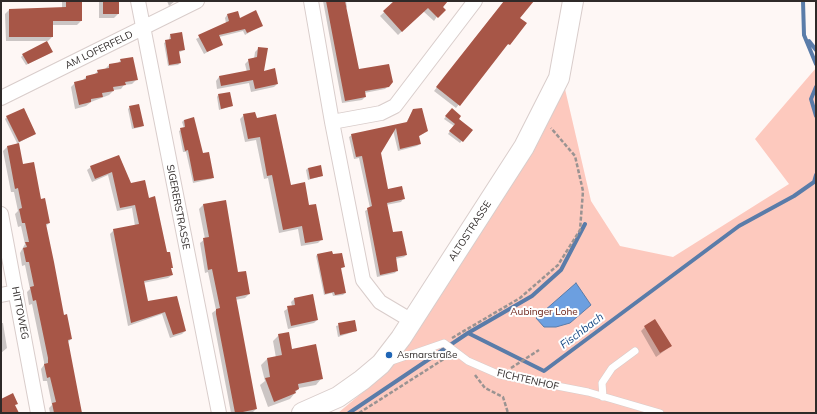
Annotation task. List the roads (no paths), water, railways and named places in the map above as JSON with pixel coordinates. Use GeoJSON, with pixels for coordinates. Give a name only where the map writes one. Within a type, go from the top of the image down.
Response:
{"type":"FeatureCollection","features":[{"type":"Feature","properties":{"kind":"main road","name":"ALTOSTRASSE"},"geometry":{"type":"LineString","coordinates":[[302,413],[338,397],[381,364],[412,321],[524,147],[559,78],[573,1]]}},
{"type":"Feature","properties":{"kind":"street","name":"SIGERERSTRASSE"},"geometry":{"type":"LineString","coordinates":[[138,1],[219,413]]}},
{"type":"Feature","properties":{"kind":"street","name":"AM LOFERFELD"},"geometry":{"type":"LineString","coordinates":[[1,98],[197,1]]}},
{"type":"Feature","properties":{"kind":"street"},"geometry":{"type":"LineString","coordinates":[[311,1],[332,122],[363,280],[380,302],[412,321]]}},
{"type":"Feature","properties":{"kind":"street"},"geometry":{"type":"LineString","coordinates":[[332,122],[381,113],[395,106],[475,1]]}},
{"type":"Feature","properties":{"kind":"street","name":"HITTOWEG"},"geometry":{"type":"LineString","coordinates":[[1,214],[38,413]]}},
{"type":"Feature","properties":{"kind":"street"},"geometry":{"type":"LineString","coordinates":[[1,296],[16,292]]}},
{"type":"Feature","properties":{"kind":"lane","name":"FICHTENHOF"},"geometry":{"type":"LineString","coordinates":[[381,364],[444,343],[468,361],[500,375],[603,396],[660,413]]}},
{"type":"Feature","properties":{"kind":"lane"},"geometry":{"type":"LineString","coordinates":[[603,396],[602,383],[612,368],[635,351]]}},
{"type":"Feature","properties":{"kind":"water"},"geometry":{"type":"Polygon","coordinates":[[[576,283],[591,305],[570,323],[556,327],[544,327],[536,318],[576,283]]]}},
{"type":"Feature","properties":{"kind":"waterway","name":"Fischbach"},"geometry":{"type":"LineString","coordinates":[[803,1],[804,35],[816,64]]}},
{"type":"Feature","properties":{"kind":"waterway","name":"Fischbach"},"geometry":{"type":"LineString","coordinates":[[809,41],[816,50]]}},
{"type":"Feature","properties":{"kind":"waterway","name":"Fischbach"},"geometry":{"type":"LineString","coordinates":[[816,87],[811,99],[816,116]]}},
{"type":"Feature","properties":{"kind":"waterway","name":"Fischbach"},"geometry":{"type":"LineString","coordinates":[[349,413],[468,333],[544,371],[739,226],[794,196],[814,182],[816,175]]}},
{"type":"Feature","properties":{"kind":"waterway"},"geometry":{"type":"LineString","coordinates":[[468,333],[532,296],[561,270],[585,224]]}},
{"type":"Feature","properties":{"kind":"place","name":"Asmarstraße"},"geometry":{"type":"Point","coordinates":[389,355]}},
{"type":"Feature","properties":{"kind":"park label","name":"Aubinger Lohe"},"geometry":{"type":"Point","coordinates":[544,312]}}]}
